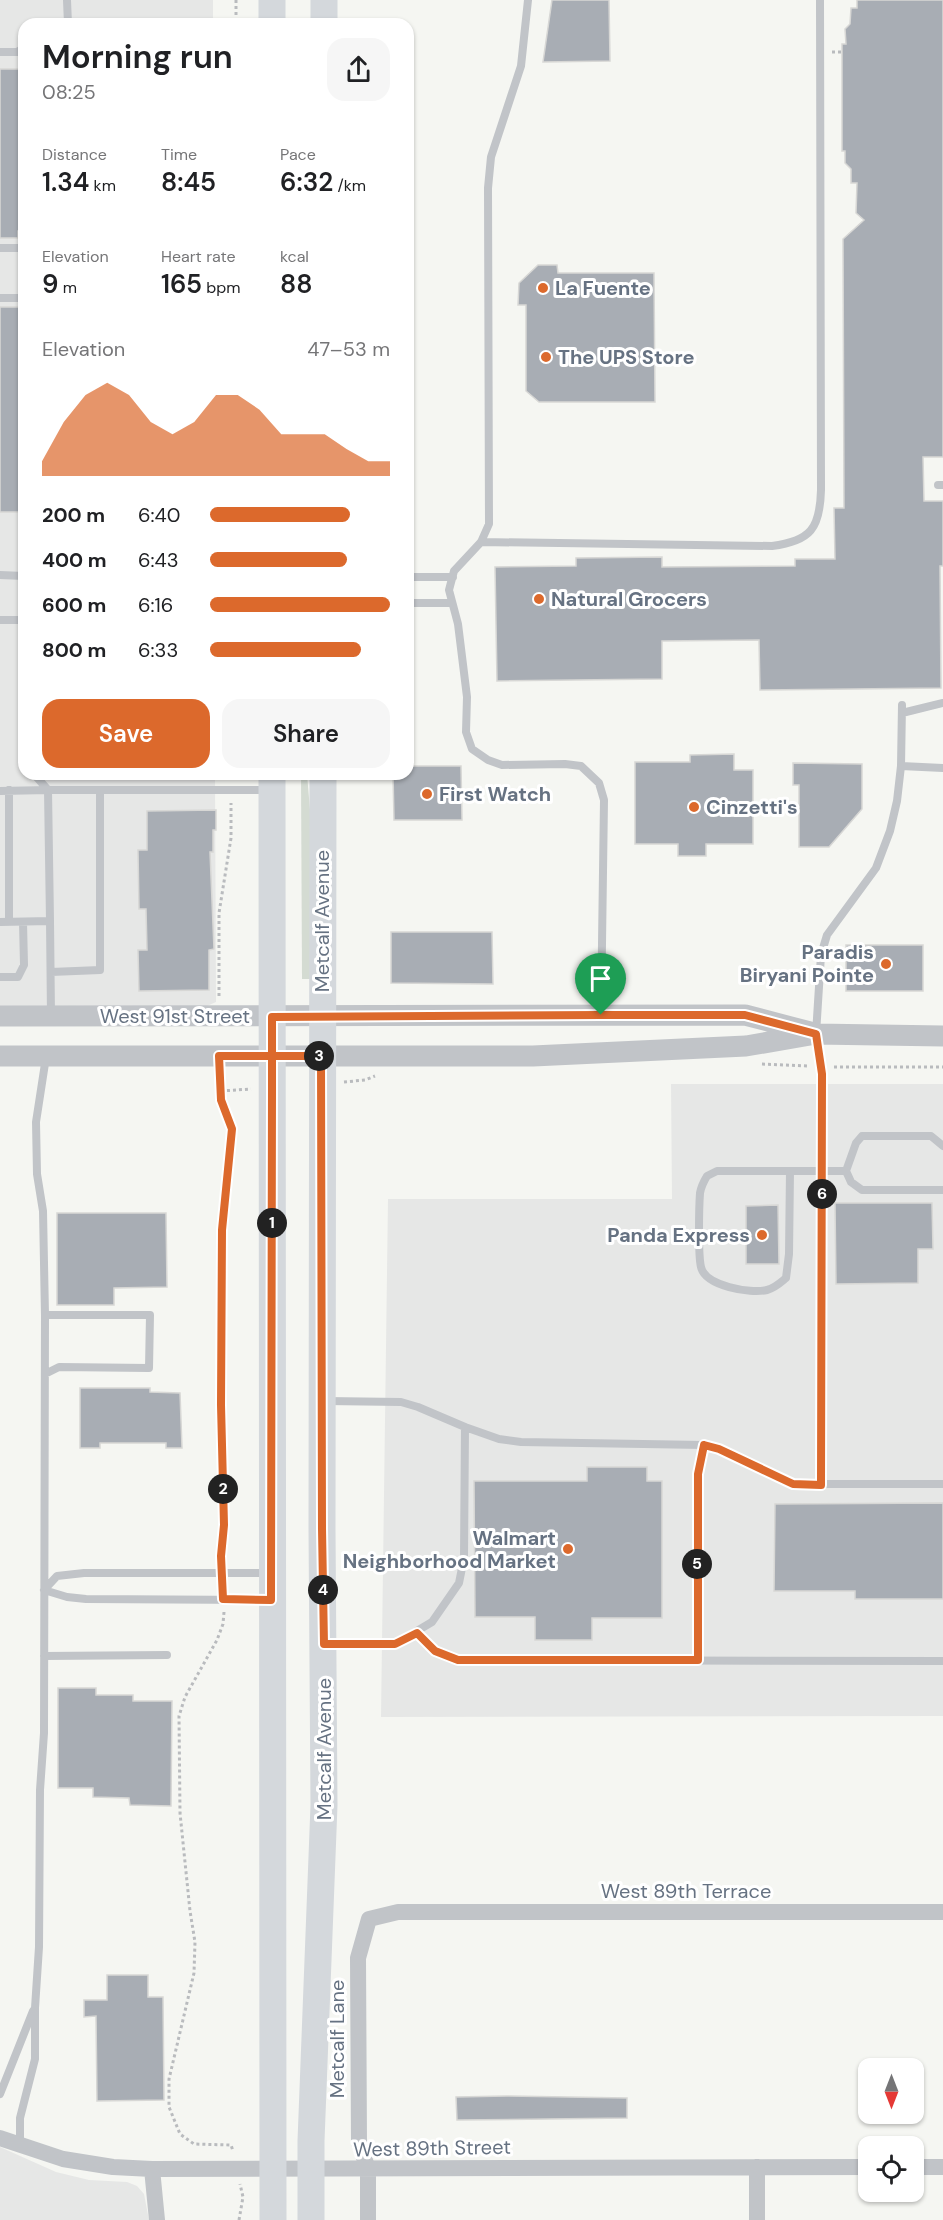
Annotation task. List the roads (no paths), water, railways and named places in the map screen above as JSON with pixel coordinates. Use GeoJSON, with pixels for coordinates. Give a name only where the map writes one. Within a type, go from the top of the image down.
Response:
{"type":"FeatureCollection","features":[{"type":"Feature","properties":{"kind":"main road"},"geometry":{"type":"LineString","coordinates":[[272,0],[272,18]]}},
{"type":"Feature","properties":{"kind":"main road"},"geometry":{"type":"LineString","coordinates":[[324,0],[324,18]]}},
{"type":"Feature","properties":{"kind":"main road","name":"Metcalf Avenue"},"geometry":{"type":"LineString","coordinates":[[311,2220],[324,1805],[322,780]]}},
{"type":"Feature","properties":{"kind":"main road"},"geometry":{"type":"LineString","coordinates":[[272,782],[273,2220]]}},
{"type":"Feature","properties":{"kind":"street","name":"West 91st Street"},"geometry":{"type":"LineString","coordinates":[[4,1018],[219,1015],[272,1017],[745,1015],[816,1034]]}},
{"type":"Feature","properties":{"kind":"street","name":"West 91st Street"},"geometry":{"type":"LineString","coordinates":[[0,1056],[533,1056],[734,1047],[816,1034],[943,1036]]}},
{"type":"Feature","properties":{"kind":"street","name":"Metcalf Lane"},"geometry":{"type":"LineString","coordinates":[[368,2220],[368,2169],[359,2143],[358,1958],[369,1919],[398,1912],[429,1912]]}},
{"type":"Feature","properties":{"kind":"street","name":"West 89th Terrace"},"geometry":{"type":"LineString","coordinates":[[429,1912],[943,1912]]}},
{"type":"Feature","properties":{"kind":"street","name":"West 89th Street"},"geometry":{"type":"LineString","coordinates":[[0,2138],[63,2159],[113,2167],[152,2169],[858,2167]]}},
{"type":"Feature","properties":{"kind":"street"},"geometry":{"type":"LineString","coordinates":[[757,2167],[757,2220]]}},
{"type":"Feature","properties":{"kind":"street"},"geometry":{"type":"LineString","coordinates":[[924,2167],[943,2167]]}},
{"type":"Feature","properties":{"kind":"street"},"geometry":{"type":"LineString","coordinates":[[152,2169],[157,2220]]}},
{"type":"Feature","properties":{"kind":"lane"},"geometry":{"type":"LineString","coordinates":[[67,0],[68,18]]}},
{"type":"Feature","properties":{"kind":"lane"},"geometry":{"type":"LineString","coordinates":[[528,0],[521,66],[491,157],[488,188],[489,524],[481,542],[454,571],[449,590],[458,624],[467,697],[466,732],[472,749],[488,760],[502,765],[581,766],[599,783],[604,800],[601,1015]]}},
{"type":"Feature","properties":{"kind":"lane"},"geometry":{"type":"LineString","coordinates":[[481,542],[772,546],[791,544],[804,537],[814,525],[820,513],[821,490],[820,0]]}},
{"type":"Feature","properties":{"kind":"lane"},"geometry":{"type":"LineString","coordinates":[[0,52],[18,51]]}},
{"type":"Feature","properties":{"kind":"lane"},"geometry":{"type":"LineString","coordinates":[[0,248],[18,248]]}},
{"type":"Feature","properties":{"kind":"lane"},"geometry":{"type":"LineString","coordinates":[[0,298],[18,298]]}},
{"type":"Feature","properties":{"kind":"lane"},"geometry":{"type":"LineString","coordinates":[[0,575],[18,576]]}},
{"type":"Feature","properties":{"kind":"lane"},"geometry":{"type":"LineString","coordinates":[[414,576],[453,577]]}},
{"type":"Feature","properties":{"kind":"lane"},"geometry":{"type":"LineString","coordinates":[[414,603],[452,603]]}},
{"type":"Feature","properties":{"kind":"lane"},"geometry":{"type":"LineString","coordinates":[[0,620],[18,620]]}},
{"type":"Feature","properties":{"kind":"lane"},"geometry":{"type":"LineString","coordinates":[[821,1485],[822,1074],[816,1034],[820,955],[827,934],[876,868],[890,831],[897,801],[901,766],[902,709],[943,703]]}},
{"type":"Feature","properties":{"kind":"lane"},"geometry":{"type":"LineString","coordinates":[[901,766],[943,768]]}},
{"type":"Feature","properties":{"kind":"lane"},"geometry":{"type":"LineString","coordinates":[[39,780],[48,790],[51,1016]]}},
{"type":"Feature","properties":{"kind":"lane"},"geometry":{"type":"LineString","coordinates":[[50,921],[4,922],[4,790],[232,789],[272,782]]}},
{"type":"Feature","properties":{"kind":"lane"},"geometry":{"type":"LineString","coordinates":[[51,972],[100,970],[100,790]]}},
{"type":"Feature","properties":{"kind":"lane"},"geometry":{"type":"LineString","coordinates":[[0,977],[18,977],[24,965],[23,922]]}},
{"type":"Feature","properties":{"kind":"lane"},"geometry":{"type":"LineString","coordinates":[[20,2144],[20,2118],[36,2059],[34,2008],[39,1947],[40,1790],[44,1733],[45,1315],[43,1211],[37,1174],[36,1122],[46,1056]]}},
{"type":"Feature","properties":{"kind":"lane"},"geometry":{"type":"LineString","coordinates":[[943,1146],[931,1136],[862,1136],[856,1143],[846,1171],[851,1182],[862,1190],[943,1190]]}},
{"type":"Feature","properties":{"kind":"lane"},"geometry":{"type":"LineString","coordinates":[[790,1171],[789,1269],[786,1278],[773,1288],[763,1291],[734,1288],[708,1279],[701,1269],[700,1221],[700,1191],[707,1176],[717,1171],[790,1171],[822,1171],[846,1171]]}},
{"type":"Feature","properties":{"kind":"lane"},"geometry":{"type":"LineString","coordinates":[[45,1315],[150,1315],[149,1368],[59,1367],[45,1374]]}},
{"type":"Feature","properties":{"kind":"lane"},"geometry":{"type":"LineString","coordinates":[[322,1401],[401,1402],[499,1439],[521,1442],[704,1445],[719,1449],[793,1484],[943,1484]]}},
{"type":"Feature","properties":{"kind":"lane"},"geometry":{"type":"LineString","coordinates":[[324,1644],[395,1644],[432,1622],[459,1583],[464,1558],[465,1427]]}},
{"type":"Feature","properties":{"kind":"lane"},"geometry":{"type":"LineString","coordinates":[[698,1660],[698,1474],[704,1445]]}},
{"type":"Feature","properties":{"kind":"lane"},"geometry":{"type":"LineString","coordinates":[[44,1590],[57,1576],[75,1574],[222,1573],[271,1587]]}},
{"type":"Feature","properties":{"kind":"lane"},"geometry":{"type":"LineString","coordinates":[[44,1590],[67,1597],[86,1599],[223,1599],[271,1587]]}},
{"type":"Feature","properties":{"kind":"lane"},"geometry":{"type":"LineString","coordinates":[[417,1633],[435,1651],[458,1660],[943,1661]]}},
{"type":"Feature","properties":{"kind":"lane"},"geometry":{"type":"LineString","coordinates":[[44,1656],[167,1655]]}},
{"type":"Feature","properties":{"kind":"lane"},"geometry":{"type":"LineString","coordinates":[[0,2094],[34,2008]]}},
{"type":"Feature","properties":{"kind":"place","name":"La Fuente"},"geometry":{"type":"Point","coordinates":[543,288]}},
{"type":"Feature","properties":{"kind":"place","name":"The UPS Store"},"geometry":{"type":"Point","coordinates":[546,357]}},
{"type":"Feature","properties":{"kind":"place","name":"Natural Grocers"},"geometry":{"type":"Point","coordinates":[539,599]}},
{"type":"Feature","properties":{"kind":"place","name":"First Watch"},"geometry":{"type":"Point","coordinates":[427,794]}},
{"type":"Feature","properties":{"kind":"place","name":"Cinzetti's"},"geometry":{"type":"Point","coordinates":[694,807]}},
{"type":"Feature","properties":{"kind":"place","name":"Paradis Biryani Pointe"},"geometry":{"type":"Point","coordinates":[886,964]}},
{"type":"Feature","properties":{"kind":"place","name":"Panda Express"},"geometry":{"type":"Point","coordinates":[762,1235]}},
{"type":"Feature","properties":{"kind":"place","name":"Walmart Neighborhood Market"},"geometry":{"type":"Point","coordinates":[568,1549]}}]}
